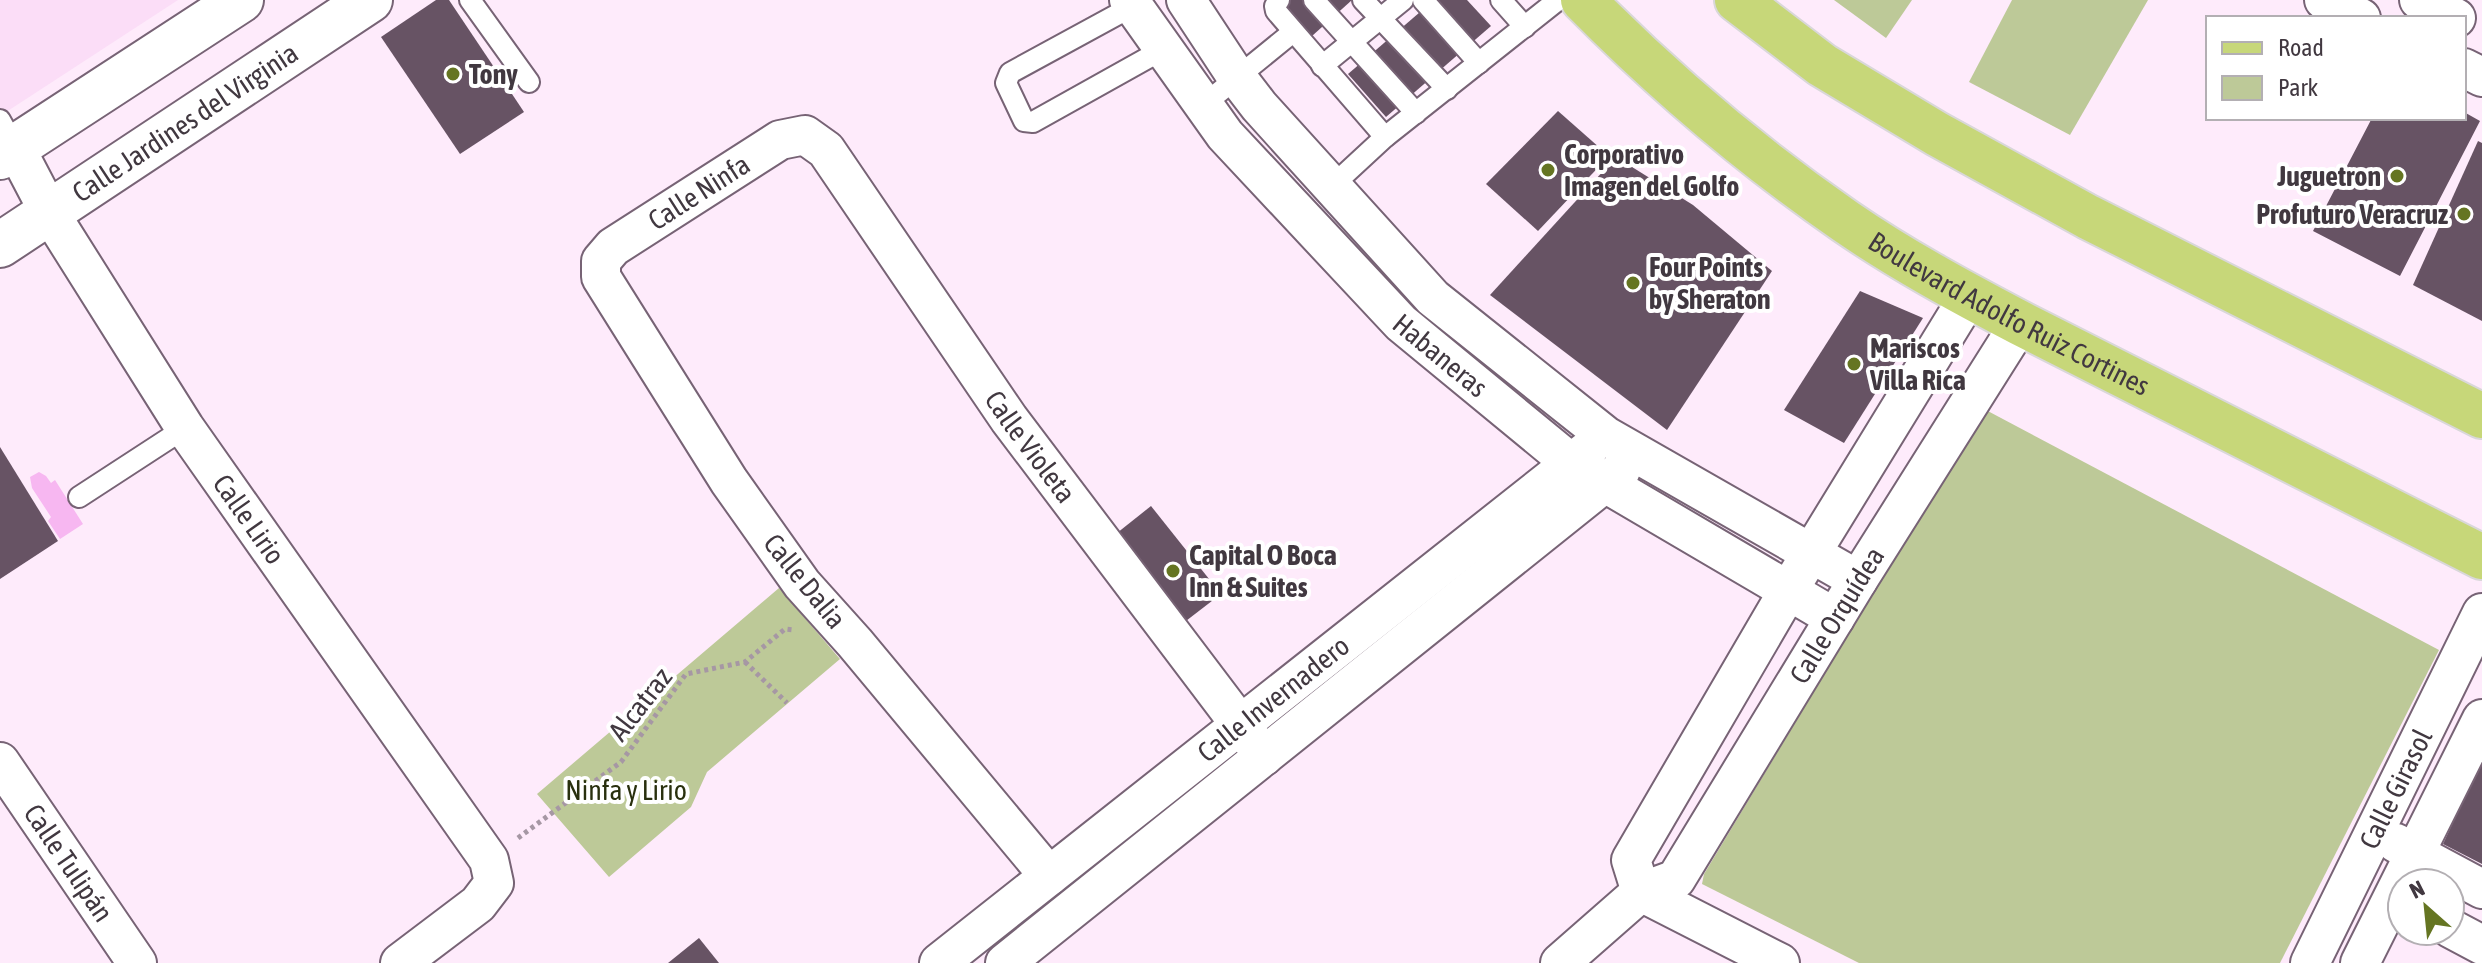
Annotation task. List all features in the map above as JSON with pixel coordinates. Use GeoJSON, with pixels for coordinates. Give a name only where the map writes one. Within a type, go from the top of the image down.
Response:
{"type":"FeatureCollection","features":[{"type":"Feature","properties":{"kind":"main road","name":"Boulevard Adolfo Ruiz Cortines"},"geometry":{"type":"LineString","coordinates":[[1583,0],[1652,66],[1771,168],[1848,223],[2020,323],[2482,557]]}},
{"type":"Feature","properties":{"kind":"main road"},"geometry":{"type":"LineString","coordinates":[[1737,0],[1822,65],[1937,134],[2088,217],[2482,416]]}},
{"type":"Feature","properties":{"kind":"street"},"geometry":{"type":"LineString","coordinates":[[5,142],[241,0]]}},
{"type":"Feature","properties":{"kind":"street","name":"Calle Jardines del Virginia"},"geometry":{"type":"LineString","coordinates":[[0,245],[370,0]]}},
{"type":"Feature","properties":{"kind":"street","name":"Habaneras"},"geometry":{"type":"LineString","coordinates":[[1186,0],[1259,106],[1433,298],[1606,436],[1858,580]]}},
{"type":"Feature","properties":{"kind":"street"},"geometry":{"type":"LineString","coordinates":[[2324,0],[2357,16]]}},
{"type":"Feature","properties":{"kind":"street"},"geometry":{"type":"LineString","coordinates":[[2419,0],[2452,16]]}},
{"type":"Feature","properties":{"kind":"street","name":"Habaneras"},"geometry":{"type":"LineString","coordinates":[[1131,3],[1225,135],[1401,323],[1571,463],[1835,618]]}},
{"type":"Feature","properties":{"kind":"street","name":"Calle Ninfa"},"geometry":{"type":"LineString","coordinates":[[601,261],[613,247],[780,140],[805,135]]}},
{"type":"Feature","properties":{"kind":"street","name":"Calle Violeta"},"geometry":{"type":"LineString","coordinates":[[805,135],[826,150],[1009,419],[1264,756]]}},
{"type":"Feature","properties":{"kind":"street","name":"Calle Lirio"},"geometry":{"type":"LineString","coordinates":[[5,142],[185,428],[491,871]]}},
{"type":"Feature","properties":{"kind":"street","name":"Calle Dalia"},"geometry":{"type":"LineString","coordinates":[[601,261],[601,277],[729,481],[802,584],[1049,876]]}},
{"type":"Feature","properties":{"kind":"street","name":"Calle Orquídea"},"geometry":{"type":"LineString","coordinates":[[1641,892],[1631,860],[1788,591],[1969,296]]}},
{"type":"Feature","properties":{"kind":"street","name":"Calle Orquídea"},"geometry":{"type":"LineString","coordinates":[[1560,963],[1641,892],[1676,879],[1858,580],[2020,323]]}},
{"type":"Feature","properties":{"kind":"street","name":"Calle Invernadero"},"geometry":{"type":"LineString","coordinates":[[963,956],[1049,876],[1606,436]]}},
{"type":"Feature","properties":{"kind":"street","name":"Calle Invernadero"},"geometry":{"type":"LineString","coordinates":[[1005,963],[1639,456]]}},
{"type":"Feature","properties":{"kind":"street","name":"Calle Girasol"},"geometry":{"type":"LineString","coordinates":[[2310,963],[2482,613]]}},
{"type":"Feature","properties":{"kind":"street","name":"Calle Girasol"},"geometry":{"type":"LineString","coordinates":[[2411,867],[2482,719]]}},
{"type":"Feature","properties":{"kind":"street","name":"Calle Tulipán"},"geometry":{"type":"LineString","coordinates":[[0,762],[137,963]]}},
{"type":"Feature","properties":{"kind":"street"},"geometry":{"type":"LineString","coordinates":[[2375,831],[2482,889]]}},
{"type":"Feature","properties":{"kind":"street"},"geometry":{"type":"LineString","coordinates":[[400,963],[478,904],[491,871]]}},
{"type":"Feature","properties":{"kind":"street"},"geometry":{"type":"LineString","coordinates":[[2352,878],[2386,894]]}},
{"type":"Feature","properties":{"kind":"street"},"geometry":{"type":"LineString","coordinates":[[1641,892],[1780,963]]}},
{"type":"Feature","properties":{"kind":"street","name":"Calle Girasol"},"geometry":{"type":"LineString","coordinates":[[2360,963],[2386,920]]}},
{"type":"Feature","properties":{"kind":"lane"},"geometry":{"type":"LineString","coordinates":[[470,0],[529,82]]}},
{"type":"Feature","properties":{"kind":"lane"},"geometry":{"type":"LineString","coordinates":[[1279,0],[1276,11],[1385,137]]}},
{"type":"Feature","properties":{"kind":"lane"},"geometry":{"type":"LineString","coordinates":[[1314,0],[1416,113]]}},
{"type":"Feature","properties":{"kind":"lane"},"geometry":{"type":"LineString","coordinates":[[1363,0],[1447,89]]}},
{"type":"Feature","properties":{"kind":"lane"},"geometry":{"type":"LineString","coordinates":[[1322,66],[1403,0]]}},
{"type":"Feature","properties":{"kind":"lane"},"geometry":{"type":"LineString","coordinates":[[1423,0],[1479,63]]}},
{"type":"Feature","properties":{"kind":"lane"},"geometry":{"type":"LineString","coordinates":[[1501,0],[1525,27]]}},
{"type":"Feature","properties":{"kind":"lane"},"geometry":{"type":"LineString","coordinates":[[1332,186],[1385,137],[1558,0]]}},
{"type":"Feature","properties":{"kind":"lane"},"geometry":{"type":"LineString","coordinates":[[1131,3],[1010,73],[1006,83],[1024,121],[1033,122],[1162,50]]}},
{"type":"Feature","properties":{"kind":"lane"},"geometry":{"type":"LineString","coordinates":[[1202,106],[1293,32]]}},
{"type":"Feature","properties":{"kind":"lane"},"geometry":{"type":"LineString","coordinates":[[79,497],[185,428]]}},
{"type":"Feature","properties":{"kind":"path","name":"Alcatraz"},"geometry":{"type":"LineString","coordinates":[[491,871],[621,762],[686,674],[745,662],[785,629],[819,634],[841,628]]}},
{"type":"Feature","properties":{"kind":"path"},"geometry":{"type":"LineString","coordinates":[[745,662],[787,703]]}},
{"type":"Feature","properties":{"kind":"shaded area"},"geometry":{"type":"Polygon","coordinates":[[[0,0],[178,0],[0,116],[0,0]]]}},
{"type":"Feature","properties":{"kind":"shaded area"},"geometry":{"type":"Polygon","coordinates":[[[39,472],[51,483],[55,480],[83,524],[60,539],[48,521],[51,517],[32,488],[30,477],[39,472]]]}},
{"type":"Feature","properties":{"kind":"green space"},"geometry":{"type":"Polygon","coordinates":[[[1834,0],[1912,0],[1886,38],[1834,0]]]}},
{"type":"Feature","properties":{"kind":"green space"},"geometry":{"type":"Polygon","coordinates":[[[2012,0],[2148,0],[2070,135],[1969,82],[2012,0]]]}},
{"type":"Feature","properties":{"kind":"green space"},"geometry":{"type":"Polygon","coordinates":[[[1984,409],[2439,650],[2280,963],[1859,963],[1702,884],[1704,874],[1984,409]]]}},
{"type":"Feature","properties":{"kind":"green space","name":"Ninfa y Lirio"},"geometry":{"type":"Polygon","coordinates":[[[779,588],[840,659],[707,772],[691,807],[609,877],[537,794],[779,588]]]}},
{"type":"Feature","properties":{"kind":"building","name":"Tony"},"geometry":{"type":"Polygon","coordinates":[[[436,0],[449,0],[524,112],[460,154],[381,37],[436,0]]]}},
{"type":"Feature","properties":{"kind":"building"},"geometry":{"type":"Polygon","coordinates":[[[1352,0],[1312,36],[1282,2],[1352,0]]]}},
{"type":"Feature","properties":{"kind":"building"},"geometry":{"type":"Polygon","coordinates":[[[1434,0],[1467,0],[1491,26],[1386,117],[1348,74],[1434,0]]]}},
{"type":"Feature","properties":{"kind":"building","name":"Corporativo Imagen del Golfo"},"geometry":{"type":"Polygon","coordinates":[[[1558,111],[1609,156],[1538,231],[1486,184],[1558,111]]]}},
{"type":"Feature","properties":{"kind":"building","name":"Juguetron"},"geometry":{"type":"Polygon","coordinates":[[[2466,113],[2480,121],[2400,276],[2313,231],[2371,120],[2466,120],[2466,113]]]}},
{"type":"Feature","properties":{"kind":"building","name":"Profuturo Veracruz"},"geometry":{"type":"Polygon","coordinates":[[[2478,141],[2482,143],[2482,321],[2413,285],[2478,141]]]}},
{"type":"Feature","properties":{"kind":"building","name":"Four Points by Sheraton"},"geometry":{"type":"Polygon","coordinates":[[[1616,157],[1693,205],[1772,271],[1667,430],[1490,295],[1616,157]]]}},
{"type":"Feature","properties":{"kind":"building","name":"Mariscos Villa Rica"},"geometry":{"type":"Polygon","coordinates":[[[1860,291],[1923,318],[1844,443],[1784,410],[1860,291]]]}},
{"type":"Feature","properties":{"kind":"building"},"geometry":{"type":"Polygon","coordinates":[[[0,447],[58,541],[0,579],[0,447]]]}},
{"type":"Feature","properties":{"kind":"building"},"geometry":{"type":"Polygon","coordinates":[[[1151,506],[1221,594],[1182,624],[1112,537],[1151,506]]]}},
{"type":"Feature","properties":{"kind":"building"},"geometry":{"type":"Polygon","coordinates":[[[2482,759],[2482,864],[2443,844],[2482,759]]]}},
{"type":"Feature","properties":{"kind":"building"},"geometry":{"type":"Polygon","coordinates":[[[699,938],[719,963],[668,963],[699,938]]]}},
{"type":"Feature","properties":{"kind":"place","name":"Tony"},"geometry":{"type":"Point","coordinates":[453,74]}},
{"type":"Feature","properties":{"kind":"place","name":"Corporativo Imagen del Golfo"},"geometry":{"type":"Point","coordinates":[1548,170]}},
{"type":"Feature","properties":{"kind":"place","name":"Juguetron"},"geometry":{"type":"Point","coordinates":[2397,176]}},
{"type":"Feature","properties":{"kind":"place","name":"Profuturo Veracruz"},"geometry":{"type":"Point","coordinates":[2464,214]}},
{"type":"Feature","properties":{"kind":"place","name":"Four Points by Sheraton"},"geometry":{"type":"Point","coordinates":[1633,283]}},
{"type":"Feature","properties":{"kind":"place","name":"Mariscos Villa Rica"},"geometry":{"type":"Point","coordinates":[1854,364]}},
{"type":"Feature","properties":{"kind":"place","name":"Capital O Boca Inn & Suites"},"geometry":{"type":"Point","coordinates":[1173,571]}}]}
